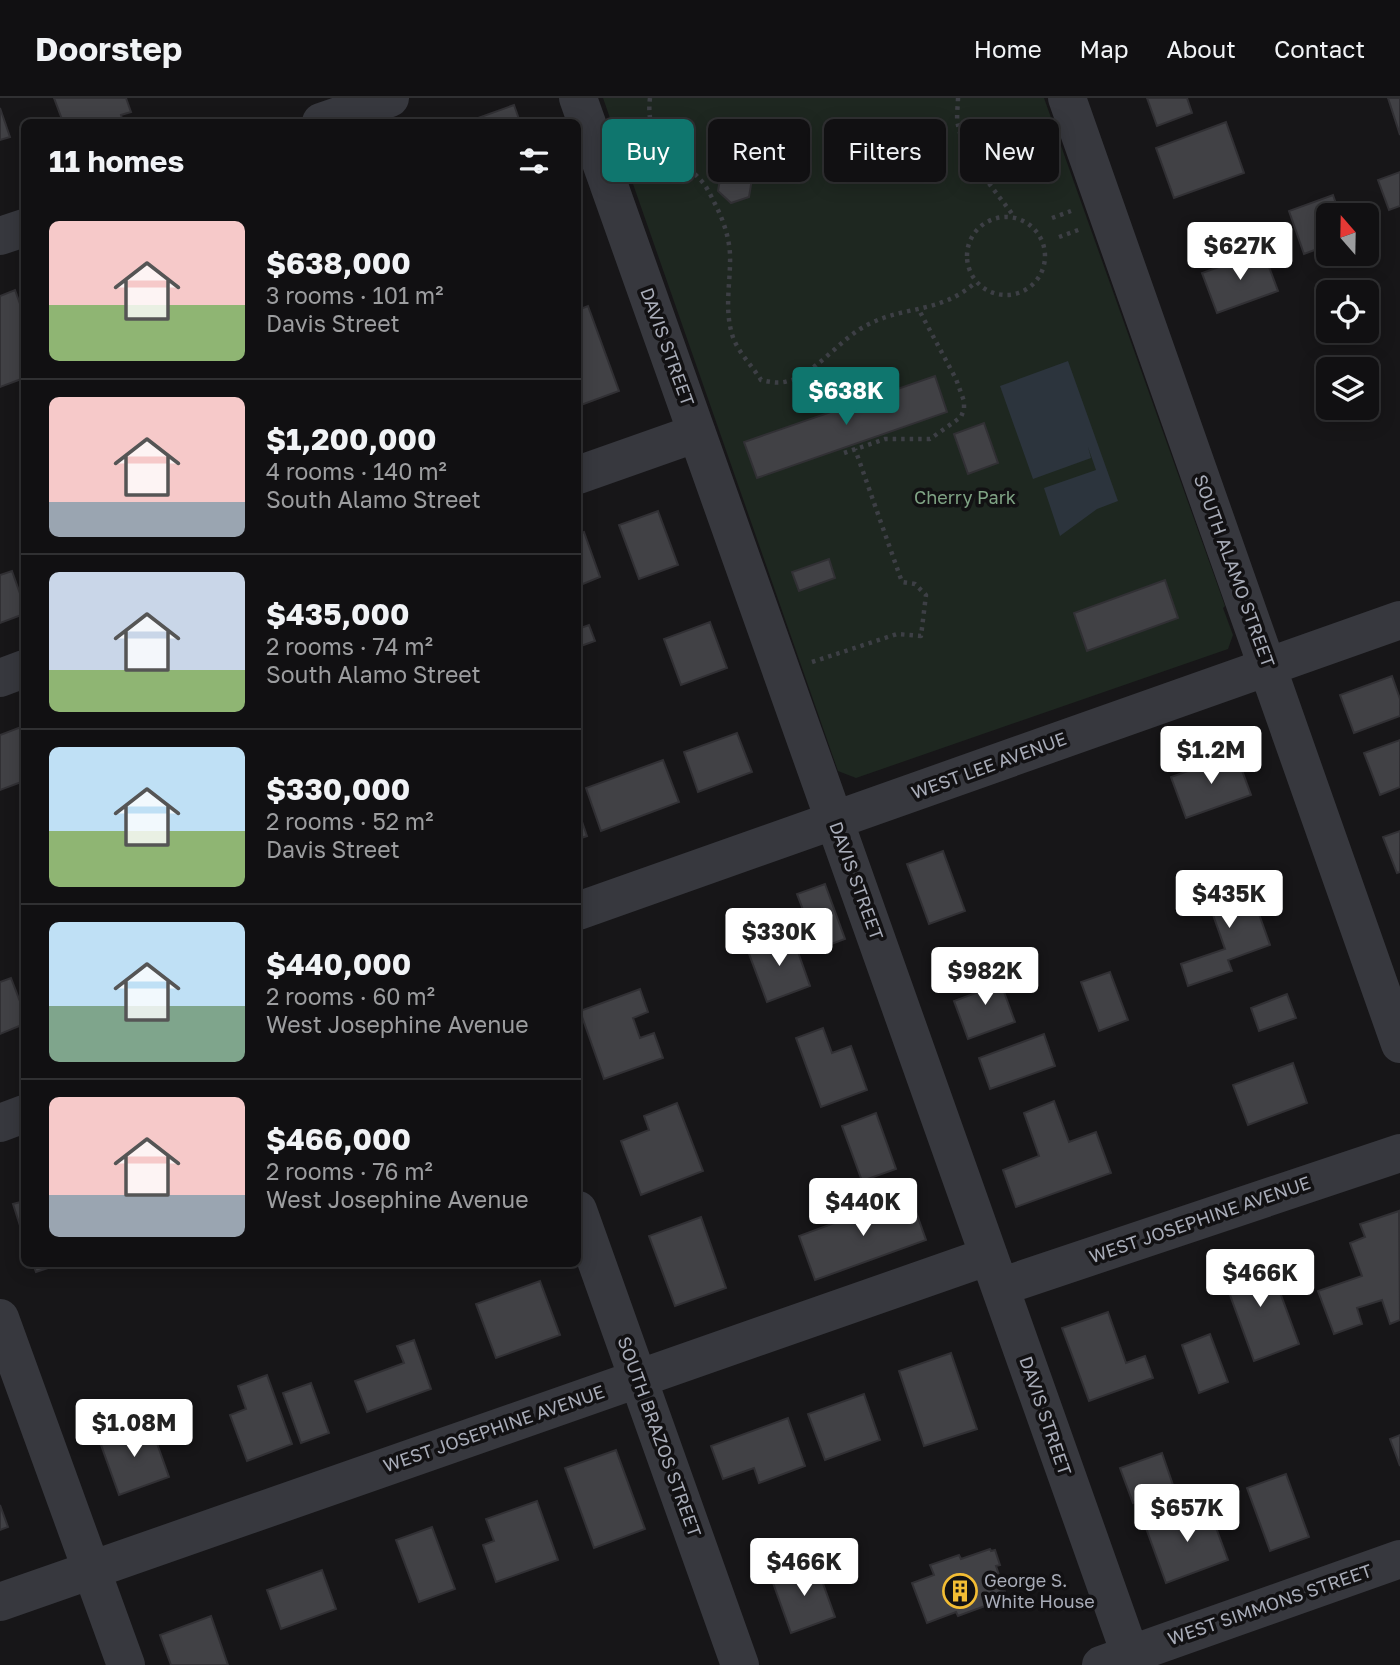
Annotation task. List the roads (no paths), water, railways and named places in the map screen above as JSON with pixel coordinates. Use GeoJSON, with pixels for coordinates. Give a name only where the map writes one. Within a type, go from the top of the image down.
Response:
{"type":"FeatureCollection","features":[{"type":"Feature","properties":{"kind":"street"},"geometry":{"type":"LineString","coordinates":[[330,119],[390,98]]}},
{"type":"Feature","properties":{"kind":"street","name":"DAVIS STREET"},"geometry":{"type":"LineString","coordinates":[[578,98],[994,1271],[1122,1662]]}},
{"type":"Feature","properties":{"kind":"street","name":"SOUTH ALAMO STREET"},"geometry":{"type":"LineString","coordinates":[[1067,98],[1400,1044]]}},
{"type":"Feature","properties":{"kind":"street"},"geometry":{"type":"LineString","coordinates":[[0,236],[21,229]]}},
{"type":"Feature","properties":{"kind":"street"},"geometry":{"type":"LineString","coordinates":[[581,474],[697,433]]}},
{"type":"Feature","properties":{"kind":"street","name":"WEST LEE AVENUE"},"geometry":{"type":"LineString","coordinates":[[581,910],[1400,620]]}},
{"type":"Feature","properties":{"kind":"street"},"geometry":{"type":"LineString","coordinates":[[0,678],[21,670]]}},
{"type":"Feature","properties":{"kind":"street"},"geometry":{"type":"LineString","coordinates":[[0,1123],[21,1115]]}},
{"type":"Feature","properties":{"kind":"street","name":"WEST JOSEPHINE AVENUE"},"geometry":{"type":"LineString","coordinates":[[0,1602],[638,1378],[1400,1153]]}},
{"type":"Feature","properties":{"kind":"street","name":"SOUTH BRAZOS STREET"},"geometry":{"type":"LineString","coordinates":[[581,1218],[740,1665]]}},
{"type":"Feature","properties":{"kind":"street"},"geometry":{"type":"LineString","coordinates":[[0,1318],[126,1665]]}},
{"type":"Feature","properties":{"kind":"street","name":"WEST SIMMONS STREET"},"geometry":{"type":"LineString","coordinates":[[1122,1662],[1400,1559]]}},
{"type":"Feature","properties":{"kind":"place","name":"George S. White House"},"geometry":{"type":"Point","coordinates":[960,1591]}},
{"type":"Feature","properties":{"kind":"park label","name":"Cherry Park"},"geometry":{"type":"Point","coordinates":[965,498]}}]}
